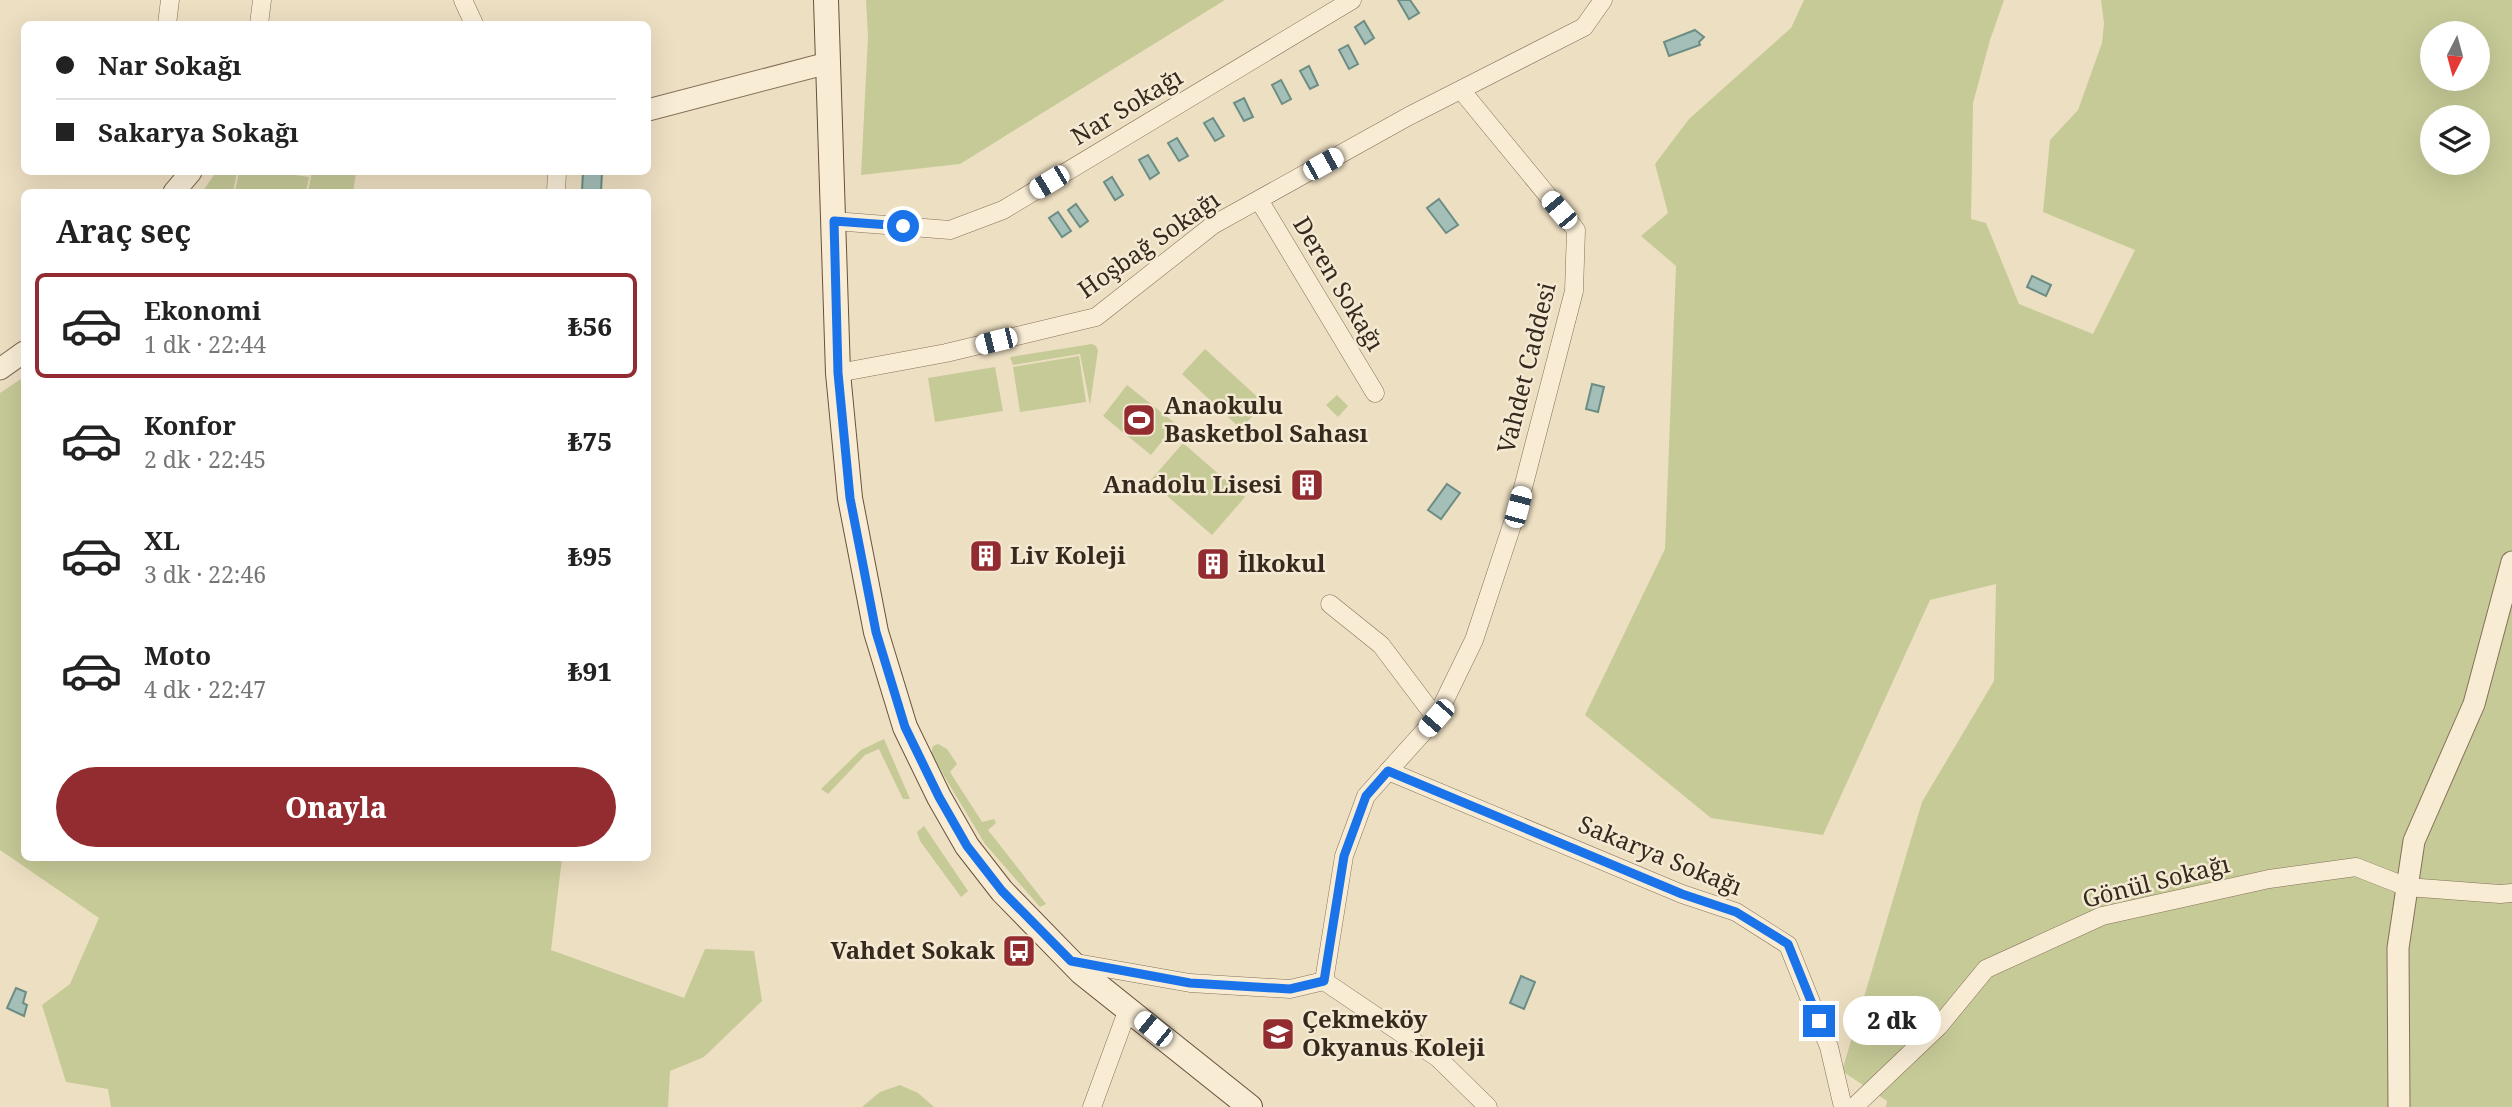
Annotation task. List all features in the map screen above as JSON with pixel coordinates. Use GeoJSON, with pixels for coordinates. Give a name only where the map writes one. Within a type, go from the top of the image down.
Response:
{"type":"FeatureCollection","features":[{"type":"Feature","properties":{"kind":"main road"},"geometry":{"type":"LineString","coordinates":[[826,0],[838,373],[850,498],[876,632],[905,727],[939,797],[967,846],[1002,891],[1081,972],[1250,1107]]}},
{"type":"Feature","properties":{"kind":"street"},"geometry":{"type":"LineString","coordinates":[[167,21],[170,0]]}},
{"type":"Feature","properties":{"kind":"street"},"geometry":{"type":"LineString","coordinates":[[259,21],[262,0]]}},
{"type":"Feature","properties":{"kind":"street"},"geometry":{"type":"LineString","coordinates":[[463,0],[473,21]]}},
{"type":"Feature","properties":{"kind":"street","name":"Nar Sokağı"},"geometry":{"type":"LineString","coordinates":[[834,221],[950,230],[1003,210],[1352,0]]}},
{"type":"Feature","properties":{"kind":"street","name":"Hoşbağ Sokağı"},"geometry":{"type":"LineString","coordinates":[[838,373],[946,353],[1096,317],[1213,225],[1409,116],[1584,27],[1602,0]]}},
{"type":"Feature","properties":{"kind":"street"},"geometry":{"type":"LineString","coordinates":[[651,109],[828,62]]}},
{"type":"Feature","properties":{"kind":"street","name":"Vahdet Caddesi"},"geometry":{"type":"LineString","coordinates":[[1324,981],[1344,856],[1366,796],[1436,718],[1474,640],[1518,507],[1574,291],[1576,230],[1461,90]]}},
{"type":"Feature","properties":{"kind":"street"},"geometry":{"type":"LineString","coordinates":[[177,189],[188,175]]}},
{"type":"Feature","properties":{"kind":"street","name":"Deren Sokağı"},"geometry":{"type":"LineString","coordinates":[[1259,200],[1375,393]]}},
{"type":"Feature","properties":{"kind":"street"},"geometry":{"type":"LineString","coordinates":[[0,369],[21,354]]}},
{"type":"Feature","properties":{"kind":"street"},"geometry":{"type":"LineString","coordinates":[[2399,1107],[2398,948],[2414,841],[2474,705],[2512,562]]}},
{"type":"Feature","properties":{"kind":"street"},"geometry":{"type":"LineString","coordinates":[[1330,604],[1381,645],[1436,718]]}},
{"type":"Feature","properties":{"kind":"street","name":"Sakarya Sokağı"},"geometry":{"type":"LineString","coordinates":[[1388,771],[1682,894],[1736,912],[1788,944],[1829,1047],[1843,1107]]}},
{"type":"Feature","properties":{"kind":"street","name":"Gönül Sokağı"},"geometry":{"type":"LineString","coordinates":[[1854,1107],[1939,1026],[1986,969],[2102,916],[2269,879],[2356,867],[2407,887],[2512,893]]}},
{"type":"Feature","properties":{"kind":"street"},"geometry":{"type":"LineString","coordinates":[[1071,961],[1190,983],[1290,989],[1324,981],[1438,1058],[1488,1107]]}},
{"type":"Feature","properties":{"kind":"street"},"geometry":{"type":"LineString","coordinates":[[1092,1107],[1128,1009]]}},
{"type":"Feature","properties":{"kind":"green space"},"geometry":{"type":"Polygon","coordinates":[[[866,0],[1225,0],[960,164],[861,175],[868,37],[866,0]]]}},
{"type":"Feature","properties":{"kind":"green space"},"geometry":{"type":"Polygon","coordinates":[[[1804,0],[2004,0],[1973,103],[1971,219],[1986,223],[2019,304],[2093,334],[2135,250],[2043,212],[2050,140],[2078,110],[2102,43],[2104,23],[2101,0],[2512,0],[2512,1107],[1886,1107],[1887,1101],[1842,1071],[1922,802],[1994,681],[1996,584],[1930,600],[1823,835],[1711,818],[1585,715],[1665,549],[1676,266],[1641,236],[1668,213],[1655,164],[1689,119],[1791,28],[1804,0]]]}},
{"type":"Feature","properties":{"kind":"green space"},"geometry":{"type":"Polygon","coordinates":[[[214,175],[236,175],[234,189],[204,189],[214,175]]]}},
{"type":"Feature","properties":{"kind":"green space"},"geometry":{"type":"Polygon","coordinates":[[[238,175],[309,177],[307,189],[236,189],[238,175]]]}},
{"type":"Feature","properties":{"kind":"green space"},"geometry":{"type":"Polygon","coordinates":[[[311,175],[356,175],[353,189],[309,189],[311,175]]]}},
{"type":"Feature","properties":{"kind":"green space"},"geometry":{"type":"Polygon","coordinates":[[[1092,344],[1098,350],[1090,405],[1080,354],[1013,365],[1010,357],[1092,344]]]}},
{"type":"Feature","properties":{"kind":"green space"},"geometry":{"type":"Polygon","coordinates":[[[1205,349],[1264,403],[1241,429],[1182,374],[1205,349]]]}},
{"type":"Feature","properties":{"kind":"green space"},"geometry":{"type":"Polygon","coordinates":[[[1079,356],[1086,402],[1020,412],[1013,367],[1079,356]]]}},
{"type":"Feature","properties":{"kind":"green space"},"geometry":{"type":"Polygon","coordinates":[[[995,367],[1003,411],[935,422],[928,378],[995,367]]]}},
{"type":"Feature","properties":{"kind":"green space"},"geometry":{"type":"Polygon","coordinates":[[[21,379],[21,861],[562,861],[551,950],[684,998],[705,949],[754,951],[762,1001],[704,1057],[670,1071],[668,1107],[111,1107],[108,1089],[66,1082],[42,1005],[70,984],[99,918],[0,850],[0,393],[21,379]]]}},
{"type":"Feature","properties":{"kind":"green space","name":"Anaokulu Basketbol Sahası"},"geometry":{"type":"Polygon","coordinates":[[[1127,385],[1176,424],[1151,455],[1103,416],[1127,385]]]}},
{"type":"Feature","properties":{"kind":"green space"},"geometry":{"type":"Polygon","coordinates":[[[1337,395],[1348,406],[1338,417],[1326,405],[1337,395]]]}},
{"type":"Feature","properties":{"kind":"green space"},"geometry":{"type":"Polygon","coordinates":[[[1183,443],[1245,497],[1212,535],[1150,481],[1183,443]]]}},
{"type":"Feature","properties":{"kind":"green space"},"geometry":{"type":"Polygon","coordinates":[[[884,739],[910,799],[903,799],[879,749],[865,755],[828,794],[821,789],[861,750],[884,739]]]}},
{"type":"Feature","properties":{"kind":"green space"},"geometry":{"type":"Polygon","coordinates":[[[938,744],[947,749],[957,764],[950,772],[982,822],[994,819],[996,823],[988,830],[1046,904],[1040,907],[985,844],[931,754],[933,746],[938,744]]]}},
{"type":"Feature","properties":{"kind":"green space"},"geometry":{"type":"Polygon","coordinates":[[[924,826],[968,891],[961,897],[920,841],[917,832],[924,826]]]}},
{"type":"Feature","properties":{"kind":"green space"},"geometry":{"type":"Polygon","coordinates":[[[900,1085],[918,1093],[934,1107],[862,1107],[880,1092],[900,1085]]]}},
{"type":"Feature","properties":{"kind":"water"},"geometry":{"type":"Polygon","coordinates":[[[1398,0],[1410,0],[1419,13],[1409,19],[1398,0]]]}},
{"type":"Feature","properties":{"kind":"water"},"geometry":{"type":"Polygon","coordinates":[[[1364,21],[1374,38],[1365,44],[1355,27],[1364,21]]]}},
{"type":"Feature","properties":{"kind":"water"},"geometry":{"type":"Polygon","coordinates":[[[1695,30],[1704,37],[1699,42],[1700,45],[1669,56],[1664,42],[1695,30]]]}},
{"type":"Feature","properties":{"kind":"water"},"geometry":{"type":"Polygon","coordinates":[[[1348,45],[1358,64],[1349,69],[1339,50],[1348,45]]]}},
{"type":"Feature","properties":{"kind":"water"},"geometry":{"type":"Polygon","coordinates":[[[1309,66],[1318,85],[1310,89],[1300,71],[1309,66]]]}},
{"type":"Feature","properties":{"kind":"water"},"geometry":{"type":"Polygon","coordinates":[[[1281,80],[1291,99],[1282,104],[1272,85],[1281,80]]]}},
{"type":"Feature","properties":{"kind":"water"},"geometry":{"type":"Polygon","coordinates":[[[1244,98],[1253,117],[1244,121],[1234,103],[1244,98]]]}},
{"type":"Feature","properties":{"kind":"water"},"geometry":{"type":"Polygon","coordinates":[[[1213,118],[1224,136],[1215,141],[1204,123],[1213,118]]]}},
{"type":"Feature","properties":{"kind":"water"},"geometry":{"type":"Polygon","coordinates":[[[1177,138],[1188,156],[1179,161],[1168,143],[1177,138]]]}},
{"type":"Feature","properties":{"kind":"water"},"geometry":{"type":"Polygon","coordinates":[[[1148,155],[1159,173],[1150,179],[1139,160],[1148,155]]]}},
{"type":"Feature","properties":{"kind":"water"},"geometry":{"type":"Polygon","coordinates":[[[583,175],[602,175],[601,189],[582,189],[583,175]]]}},
{"type":"Feature","properties":{"kind":"water"},"geometry":{"type":"Polygon","coordinates":[[[1112,177],[1123,195],[1115,200],[1104,182],[1112,177]]]}},
{"type":"Feature","properties":{"kind":"water"},"geometry":{"type":"Polygon","coordinates":[[[1439,199],[1458,225],[1446,233],[1427,208],[1439,199]]]}},
{"type":"Feature","properties":{"kind":"water"},"geometry":{"type":"Polygon","coordinates":[[[1076,204],[1088,221],[1080,227],[1068,210],[1076,204]]]}},
{"type":"Feature","properties":{"kind":"water"},"geometry":{"type":"Polygon","coordinates":[[[1058,212],[1071,231],[1062,237],[1049,218],[1058,212]]]}},
{"type":"Feature","properties":{"kind":"water"},"geometry":{"type":"Polygon","coordinates":[[[2032,276],[2051,285],[2046,296],[2027,287],[2032,276]]]}},
{"type":"Feature","properties":{"kind":"water"},"geometry":{"type":"Polygon","coordinates":[[[1592,384],[1604,387],[1598,412],[1586,409],[1592,384]]]}},
{"type":"Feature","properties":{"kind":"water"},"geometry":{"type":"Polygon","coordinates":[[[1447,484],[1460,493],[1441,519],[1428,510],[1447,484]]]}},
{"type":"Feature","properties":{"kind":"water"},"geometry":{"type":"Polygon","coordinates":[[[1521,976],[1535,982],[1524,1009],[1510,1003],[1521,976]]]}},
{"type":"Feature","properties":{"kind":"water"},"geometry":{"type":"Polygon","coordinates":[[[16,988],[26,992],[24,1016],[7,1008],[16,988]]]}},
{"type":"Feature","properties":{"kind":"place","name":"Anaokulu Basketbol Sahası"},"geometry":{"type":"Point","coordinates":[1139,420]}},
{"type":"Feature","properties":{"kind":"place","name":"Anadolu Lisesi"},"geometry":{"type":"Point","coordinates":[1307,485]}},
{"type":"Feature","properties":{"kind":"place","name":"Liv Koleji"},"geometry":{"type":"Point","coordinates":[986,556]}},
{"type":"Feature","properties":{"kind":"place","name":"İlkokul"},"geometry":{"type":"Point","coordinates":[1213,564]}},
{"type":"Feature","properties":{"kind":"place","name":"Vahdet Sokak"},"geometry":{"type":"Point","coordinates":[1019,951]}},
{"type":"Feature","properties":{"kind":"place","name":"Çekmeköy Okyanus Koleji"},"geometry":{"type":"Point","coordinates":[1278,1034]}},
{"type":"Feature","properties":{"kind":"route"},"geometry":{"type":"LineString","coordinates":[[903,226],[834,221],[838,373],[850,498],[876,632],[905,727],[939,797],[967,846],[1002,891],[1071,961],[1190,983],[1290,989],[1324,981],[1344,856],[1366,796],[1388,771],[1682,894],[1736,912],[1788,944],[1819,1021]]}}]}
